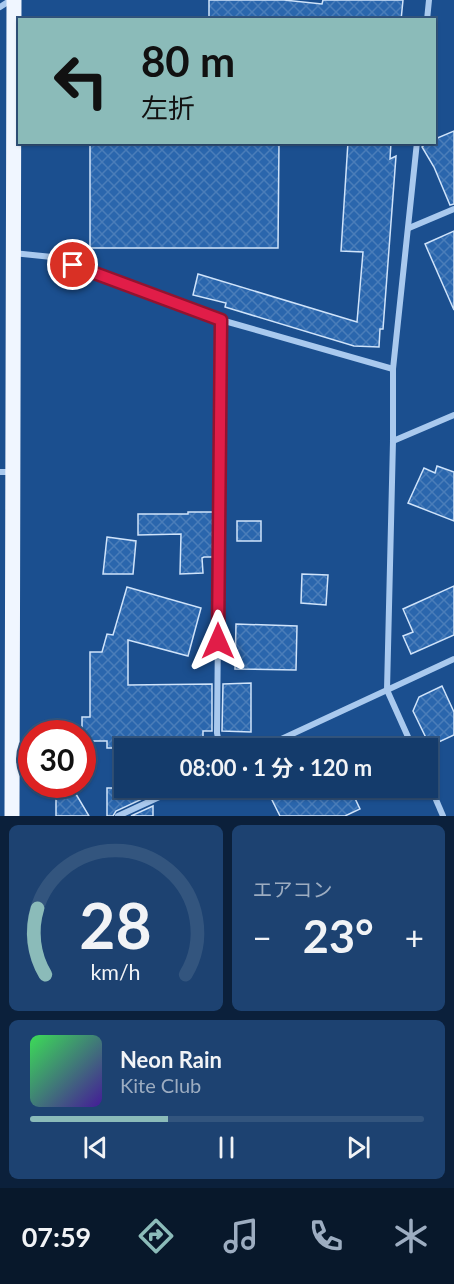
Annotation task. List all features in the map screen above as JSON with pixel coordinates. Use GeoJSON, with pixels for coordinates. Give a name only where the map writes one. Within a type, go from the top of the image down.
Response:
{"type":"FeatureCollection","features":[{"type":"Feature","properties":{"kind":"main road"},"geometry":{"type":"LineString","coordinates":[[12,0],[13,253],[6,472],[12,816]]}},
{"type":"Feature","properties":{"kind":"street"},"geometry":{"type":"LineString","coordinates":[[0,7],[12,0]]}},
{"type":"Feature","properties":{"kind":"street"},"geometry":{"type":"LineString","coordinates":[[427,18],[431,1]]}},
{"type":"Feature","properties":{"kind":"street"},"geometry":{"type":"LineString","coordinates":[[409,738],[387,690],[393,369],[417,144]]}},
{"type":"Feature","properties":{"kind":"street"},"geometry":{"type":"LineString","coordinates":[[409,228],[454,209]]}},
{"type":"Feature","properties":{"kind":"street"},"geometry":{"type":"LineString","coordinates":[[13,253],[52,257],[221,320],[393,369]]}},
{"type":"Feature","properties":{"kind":"street"},"geometry":{"type":"LineString","coordinates":[[218,738],[221,320]]}},
{"type":"Feature","properties":{"kind":"street"},"geometry":{"type":"LineString","coordinates":[[393,441],[454,415]]}},
{"type":"Feature","properties":{"kind":"street"},"geometry":{"type":"LineString","coordinates":[[284,738],[454,659]]}},
{"type":"Feature","properties":{"kind":"street"},"geometry":{"type":"LineString","coordinates":[[118,816],[157,798]]}},
{"type":"Feature","properties":{"kind":"street"},"geometry":{"type":"LineString","coordinates":[[435,798],[443,816]]}},
{"type":"Feature","properties":{"kind":"building"},"geometry":{"type":"Polygon","coordinates":[[[209,0],[284,0],[322,4],[323,0],[403,0],[401,18],[209,18],[209,0]]]}},
{"type":"Feature","properties":{"kind":"building"},"geometry":{"type":"Polygon","coordinates":[[[454,131],[454,204],[450,205],[434,167],[422,147],[426,144],[436,144],[436,139],[454,131]]]}},
{"type":"Feature","properties":{"kind":"building"},"geometry":{"type":"Polygon","coordinates":[[[90,144],[279,144],[278,248],[90,248],[90,144]]]}},
{"type":"Feature","properties":{"kind":"building"},"geometry":{"type":"Polygon","coordinates":[[[348,144],[391,144],[390,159],[396,156],[383,329],[380,329],[379,347],[354,346],[225,307],[226,303],[193,295],[198,274],[357,322],[363,252],[341,251],[348,144]]]}},
{"type":"Feature","properties":{"kind":"building"},"geometry":{"type":"Polygon","coordinates":[[[454,231],[454,310],[425,244],[454,231]]]}},
{"type":"Feature","properties":{"kind":"building"},"geometry":{"type":"Polygon","coordinates":[[[437,466],[454,472],[454,521],[408,503],[424,468],[435,473],[437,466]]]}},
{"type":"Feature","properties":{"kind":"building"},"geometry":{"type":"Polygon","coordinates":[[[188,512],[214,512],[213,557],[202,558],[203,573],[180,574],[181,534],[138,535],[138,514],[188,514],[188,512]]]}},
{"type":"Feature","properties":{"kind":"building"},"geometry":{"type":"Polygon","coordinates":[[[237,521],[261,521],[261,541],[237,541],[237,521]]]}},
{"type":"Feature","properties":{"kind":"building"},"geometry":{"type":"Polygon","coordinates":[[[107,537],[136,541],[133,574],[103,574],[107,537]]]}},
{"type":"Feature","properties":{"kind":"building"},"geometry":{"type":"Polygon","coordinates":[[[302,574],[328,575],[326,605],[301,603],[302,574]]]}},
{"type":"Feature","properties":{"kind":"building"},"geometry":{"type":"Polygon","coordinates":[[[454,586],[454,635],[411,654],[403,636],[413,632],[403,609],[454,586]]]}},
{"type":"Feature","properties":{"kind":"building"},"geometry":{"type":"Polygon","coordinates":[[[127,587],[201,608],[188,656],[128,640],[128,685],[212,684],[212,731],[203,731],[203,738],[114,738],[114,748],[107,748],[107,741],[96,741],[96,720],[82,720],[82,717],[90,717],[90,652],[102,652],[107,634],[113,635],[127,587]]]}},
{"type":"Feature","properties":{"kind":"building"},"geometry":{"type":"Polygon","coordinates":[[[236,624],[297,626],[296,670],[235,669],[236,624]]]}},
{"type":"Feature","properties":{"kind":"building"},"geometry":{"type":"Polygon","coordinates":[[[251,683],[251,732],[222,731],[223,684],[251,683]]]}},
{"type":"Feature","properties":{"kind":"building"},"geometry":{"type":"Polygon","coordinates":[[[442,686],[454,712],[454,735],[438,742],[438,738],[426,738],[413,711],[419,697],[442,686]]]}},
{"type":"Feature","properties":{"kind":"building"},"geometry":{"type":"Polygon","coordinates":[[[107,788],[114,788],[114,798],[144,798],[116,811],[113,816],[107,816],[107,788]]]}},
{"type":"Feature","properties":{"kind":"building"},"geometry":{"type":"Polygon","coordinates":[[[56,798],[78,798],[89,816],[56,816],[56,798]]]}},
{"type":"Feature","properties":{"kind":"building"},"geometry":{"type":"Polygon","coordinates":[[[271,798],[355,798],[360,809],[345,816],[280,816],[271,798]]]}},
{"type":"Feature","properties":{"kind":"building"},"geometry":{"type":"Polygon","coordinates":[[[153,806],[153,816],[131,816],[153,806]]]}},
{"type":"Feature","properties":{"kind":"route"},"geometry":{"type":"LineString","coordinates":[[73,265],[221,320],[218,641]]}}]}
